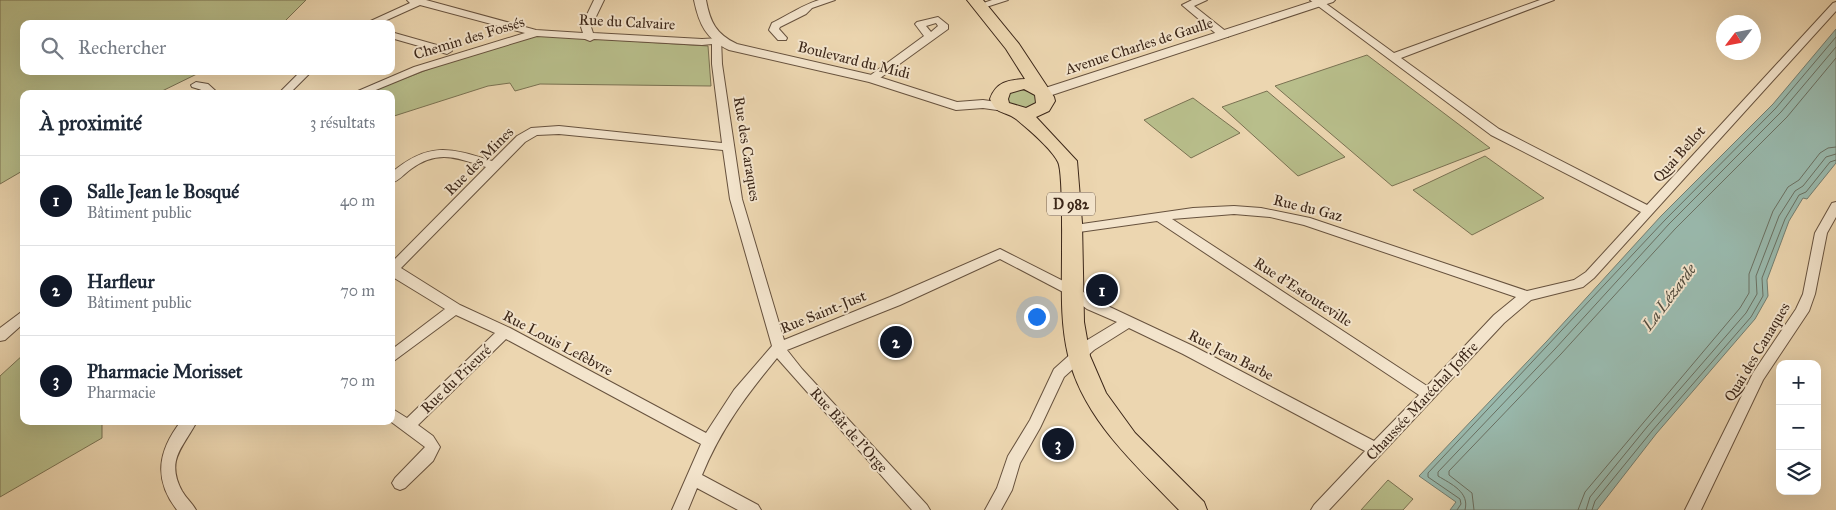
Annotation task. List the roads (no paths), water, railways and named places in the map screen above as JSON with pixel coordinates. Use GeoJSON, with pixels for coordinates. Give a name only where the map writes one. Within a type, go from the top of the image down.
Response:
{"type":"FeatureCollection","features":[{"type":"Feature","properties":{"kind":"main road"},"geometry":{"type":"LineString","coordinates":[[978,3],[1013,47],[1035,85],[1045,105],[1038,120]]}},
{"type":"Feature","properties":{"kind":"main road"},"geometry":{"type":"LineString","coordinates":[[1007,105],[1008,86],[1035,85]]}},
{"type":"Feature","properties":{"kind":"main road","name":"D 982"},"geometry":{"type":"LineString","coordinates":[[1007,105],[1038,120],[1068,161],[1072,228],[1072,322],[1079,356],[1102,408],[1146,461],[1195,510]]}},
{"type":"Feature","properties":{"kind":"street"},"geometry":{"type":"LineString","coordinates":[[590,38],[586,26],[599,0]]}},
{"type":"Feature","properties":{"kind":"street"},"geometry":{"type":"LineString","coordinates":[[700,0],[704,20],[716,40]]}},
{"type":"Feature","properties":{"kind":"street"},"geometry":{"type":"LineString","coordinates":[[782,38],[774,30],[775,25],[803,12],[809,6],[830,0]]}},
{"type":"Feature","properties":{"kind":"street"},"geometry":{"type":"LineString","coordinates":[[978,3],[1003,0]]}},
{"type":"Feature","properties":{"kind":"street"},"geometry":{"type":"LineString","coordinates":[[1202,0],[1187,5],[1224,36]]}},
{"type":"Feature","properties":{"kind":"street"},"geometry":{"type":"LineString","coordinates":[[1394,57],[1549,0]]}},
{"type":"Feature","properties":{"kind":"street"},"geometry":{"type":"LineString","coordinates":[[378,20],[419,1],[536,33]]}},
{"type":"Feature","properties":{"kind":"street"},"geometry":{"type":"LineString","coordinates":[[1321,1],[1495,132],[1648,211]]}},
{"type":"Feature","properties":{"kind":"street","name":"Avenue Charles de Gaulle"},"geometry":{"type":"LineString","coordinates":[[1035,85],[1224,36],[1321,1]]}},
{"type":"Feature","properties":{"kind":"street","name":"Quai Bellot"},"geometry":{"type":"LineString","coordinates":[[1527,296],[1578,284],[1590,275],[1836,5]]}},
{"type":"Feature","properties":{"kind":"street","name":"Rue du Calvaire"},"geometry":{"type":"LineString","coordinates":[[536,33],[590,38],[702,42],[716,40]]}},
{"type":"Feature","properties":{"kind":"street","name":"Chemin des Fossés"},"geometry":{"type":"LineString","coordinates":[[366,90],[418,69],[536,33]]}},
{"type":"Feature","properties":{"kind":"street"},"geometry":{"type":"LineString","coordinates":[[395,36],[447,51]]}},
{"type":"Feature","properties":{"kind":"street"},"geometry":{"type":"LineString","coordinates":[[872,79],[930,37]]}},
{"type":"Feature","properties":{"kind":"street","name":"Boulevard du Midi"},"geometry":{"type":"LineString","coordinates":[[716,40],[733,47],[872,79],[956,106],[1007,105]]}},
{"type":"Feature","properties":{"kind":"street","name":"Rue des Caraques"},"geometry":{"type":"LineString","coordinates":[[716,40],[717,64],[736,199],[779,347]]}},
{"type":"Feature","properties":{"kind":"street"},"geometry":{"type":"LineString","coordinates":[[287,90],[304,75]]}},
{"type":"Feature","properties":{"kind":"street"},"geometry":{"type":"LineString","coordinates":[[196,85],[204,86],[209,90]]}},
{"type":"Feature","properties":{"kind":"street","name":"Rue des Mines"},"geometry":{"type":"LineString","coordinates":[[395,268],[527,134],[542,130],[730,147]]}},
{"type":"Feature","properties":{"kind":"street"},"geometry":{"type":"LineString","coordinates":[[395,175],[408,163],[420,156],[436,151],[448,151],[494,166]]}},
{"type":"Feature","properties":{"kind":"street","name":"Quai des Canaques"},"geometry":{"type":"LineString","coordinates":[[1693,510],[1758,377],[1802,311],[1809,294],[1821,233],[1836,206]]}},
{"type":"Feature","properties":{"kind":"street","name":"Rue du Gaz"},"geometry":{"type":"LineString","coordinates":[[1072,228],[1234,210],[1278,214],[1306,221],[1527,296]]}},
{"type":"Feature","properties":{"kind":"street","name":"Rue d'Estouteville"},"geometry":{"type":"LineString","coordinates":[[1160,217],[1429,394]]}},
{"type":"Feature","properties":{"kind":"street","name":"Rue Saint-Just"},"geometry":{"type":"LineString","coordinates":[[680,510],[709,441],[740,394],[779,347],[895,301],[1000,254]]}},
{"type":"Feature","properties":{"kind":"street","name":"Rue Jean Barbe"},"geometry":{"type":"LineString","coordinates":[[1000,254],[1072,291],[1092,305],[1375,449]]}},
{"type":"Feature","properties":{"kind":"street","name":"Rue Louis Lefèbvre"},"geometry":{"type":"LineString","coordinates":[[395,271],[455,309],[505,332],[709,441]]}},
{"type":"Feature","properties":{"kind":"street","name":"Chaussée Maréchal Joffre"},"geometry":{"type":"LineString","coordinates":[[1319,510],[1499,319],[1527,296]]}},
{"type":"Feature","properties":{"kind":"street"},"geometry":{"type":"LineString","coordinates":[[395,355],[455,309]]}},
{"type":"Feature","properties":{"kind":"street"},"geometry":{"type":"LineString","coordinates":[[0,336],[20,318]]}},
{"type":"Feature","properties":{"kind":"street"},"geometry":{"type":"LineString","coordinates":[[993,510],[1004,490],[1013,461],[1035,424],[1059,373],[1096,341],[1128,322]]}},
{"type":"Feature","properties":{"kind":"street","name":"Rue du Prieuré"},"geometry":{"type":"LineString","coordinates":[[408,426],[505,332]]}},
{"type":"Feature","properties":{"kind":"street","name":"Rue Bât de l'Orge"},"geometry":{"type":"LineString","coordinates":[[779,347],[783,356],[804,380],[922,510]]}},
{"type":"Feature","properties":{"kind":"street","name":"Rue du Prieuré"},"geometry":{"type":"LineString","coordinates":[[395,417],[428,440],[433,447],[428,456],[400,484]]}},
{"type":"Feature","properties":{"kind":"street"},"geometry":{"type":"LineString","coordinates":[[187,425],[170,449],[166,469],[168,481],[182,505],[188,510]]}},
{"type":"Feature","properties":{"kind":"street"},"geometry":{"type":"LineString","coordinates":[[693,478],[753,510]]}},
{"type":"Feature","properties":{"kind":"water","name":"La Lézarde"},"geometry":{"type":"Polygon","coordinates":[[[1836,29],[1836,163],[1807,199],[1803,198],[1789,221],[1767,280],[1768,296],[1755,319],[1656,434],[1597,510],[1450,510],[1456,502],[1419,476],[1547,341],[1661,216],[1773,104],[1836,29]]]}},
{"type":"Feature","properties":{"kind":"place","name":"Salle Jean le Bosqué"},"geometry":{"type":"Point","coordinates":[1102,290]}},
{"type":"Feature","properties":{"kind":"place","name":"Harfleur"},"geometry":{"type":"Point","coordinates":[896,342]}},
{"type":"Feature","properties":{"kind":"place","name":"Pharmacie Morisset"},"geometry":{"type":"Point","coordinates":[1058,444]}}]}
